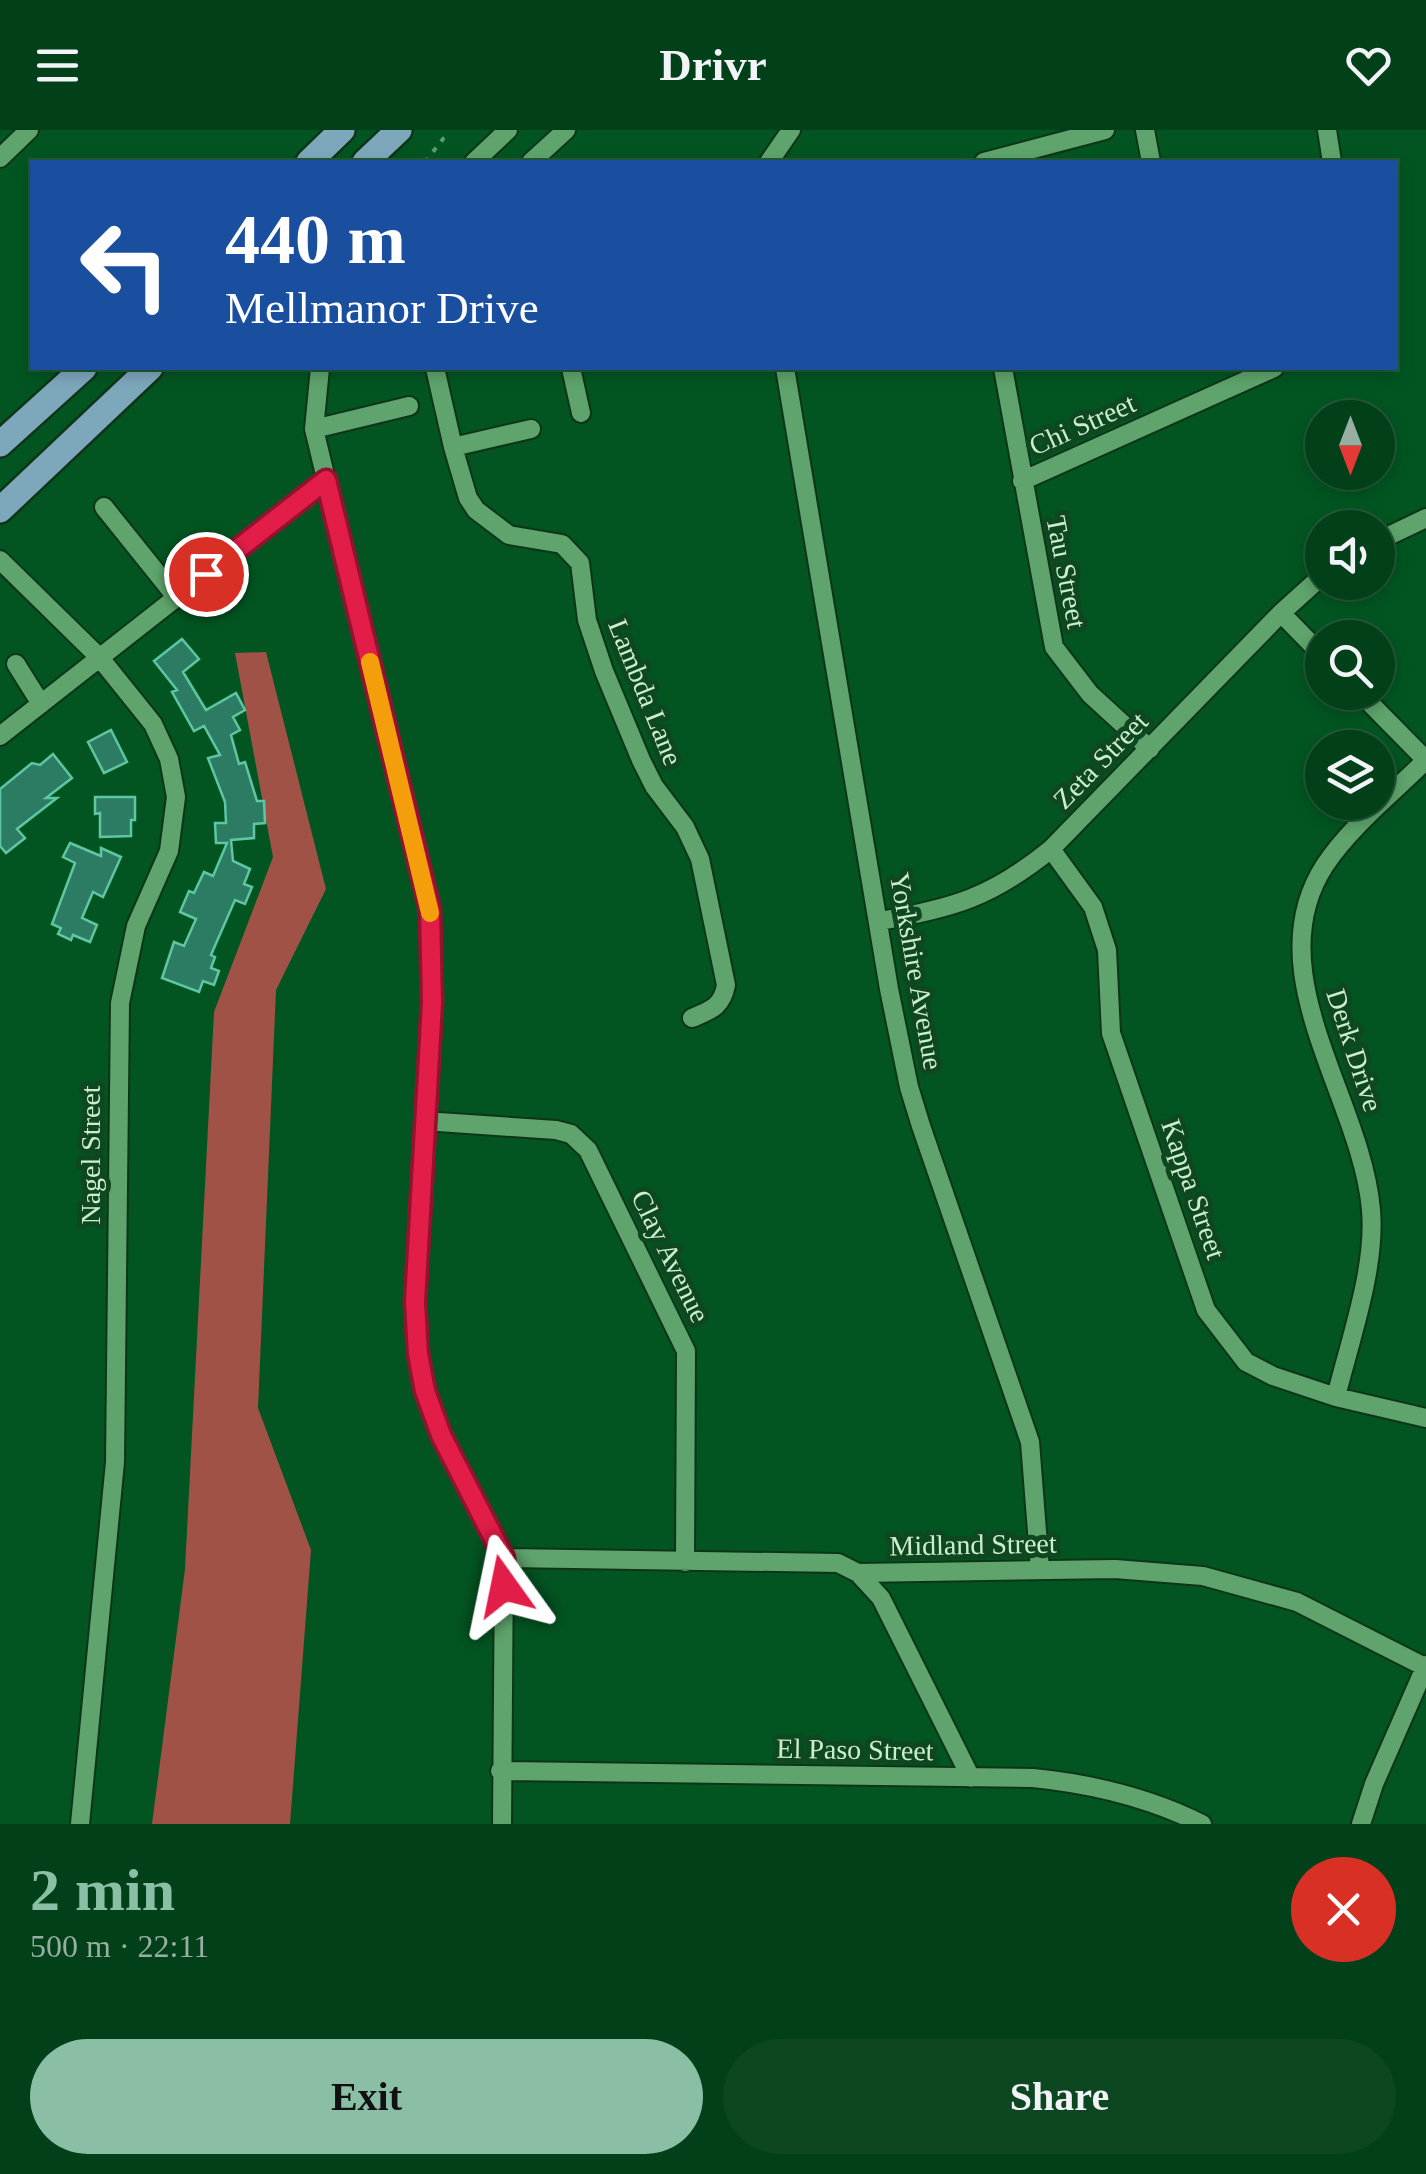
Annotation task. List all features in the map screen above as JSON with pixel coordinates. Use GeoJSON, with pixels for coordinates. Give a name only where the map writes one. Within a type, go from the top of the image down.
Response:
{"type":"FeatureCollection","features":[{"type":"Feature","properties":{"kind":"main road"},"geometry":{"type":"LineString","coordinates":[[311,160],[342,130]]}},
{"type":"Feature","properties":{"kind":"main road"},"geometry":{"type":"LineString","coordinates":[[367,160],[399,130]]}},
{"type":"Feature","properties":{"kind":"main road"},"geometry":{"type":"LineString","coordinates":[[0,444],[82,370]]}},
{"type":"Feature","properties":{"kind":"main road"},"geometry":{"type":"LineString","coordinates":[[0,510],[148,370]]}},
{"type":"Feature","properties":{"kind":"street"},"geometry":{"type":"LineString","coordinates":[[0,158],[29,130]]}},
{"type":"Feature","properties":{"kind":"street"},"geometry":{"type":"LineString","coordinates":[[476,160],[508,130]]}},
{"type":"Feature","properties":{"kind":"street"},"geometry":{"type":"LineString","coordinates":[[533,160],[566,130]]}},
{"type":"Feature","properties":{"kind":"street"},"geometry":{"type":"LineString","coordinates":[[770,160],[791,130]]}},
{"type":"Feature","properties":{"kind":"street"},"geometry":{"type":"LineString","coordinates":[[992,160],[1105,130]]}},
{"type":"Feature","properties":{"kind":"street"},"geometry":{"type":"LineString","coordinates":[[1144,130],[1151,160]]}},
{"type":"Feature","properties":{"kind":"street"},"geometry":{"type":"LineString","coordinates":[[1327,130],[1332,160]]}},
{"type":"Feature","properties":{"kind":"street","name":"Lambda Lane"},"geometry":{"type":"LineString","coordinates":[[434,370],[468,498],[486,520],[522,538],[562,544],[580,563],[586,620],[604,671],[654,786],[685,826],[700,859],[726,985],[723,1000],[717,1006],[692,1018]]}},
{"type":"Feature","properties":{"kind":"street"},"geometry":{"type":"LineString","coordinates":[[571,370],[581,413]]}},
{"type":"Feature","properties":{"kind":"street","name":"Yorkshire Avenue"},"geometry":{"type":"LineString","coordinates":[[785,370],[889,989],[909,1086],[1030,1442],[1040,1570]]}},
{"type":"Feature","properties":{"kind":"street","name":"Tau Street"},"geometry":{"type":"LineString","coordinates":[[1003,370],[1054,647],[1090,694],[1150,749]]}},
{"type":"Feature","properties":{"kind":"street","name":"Chi Street"},"geometry":{"type":"LineString","coordinates":[[1022,482],[1270,370]]}},
{"type":"Feature","properties":{"kind":"street"},"geometry":{"type":"LineString","coordinates":[[319,372],[314,428],[430,910],[432,1003],[415,1302],[420,1367],[441,1435],[504,1558],[502,1824]]}},
{"type":"Feature","properties":{"kind":"street"},"geometry":{"type":"LineString","coordinates":[[314,428],[410,406]]}},
{"type":"Feature","properties":{"kind":"street"},"geometry":{"type":"LineString","coordinates":[[453,447],[531,428]]}},
{"type":"Feature","properties":{"kind":"street"},"geometry":{"type":"LineString","coordinates":[[0,736],[326,480]]}},
{"type":"Feature","properties":{"kind":"street"},"geometry":{"type":"LineString","coordinates":[[104,507],[177,598]]}},
{"type":"Feature","properties":{"kind":"street"},"geometry":{"type":"LineString","coordinates":[[1395,533],[1426,518]]}},
{"type":"Feature","properties":{"kind":"street","name":"Nagel Street"},"geometry":{"type":"LineString","coordinates":[[0,560],[100,658],[153,724],[174,778],[176,815],[169,850],[136,926],[120,1003],[115,1462],[80,1824]]}},
{"type":"Feature","properties":{"kind":"street","name":"Zeta Street"},"geometry":{"type":"LineString","coordinates":[[880,921],[942,910],[982,896],[1018,876],[1052,850],[1305,591]]}},
{"type":"Feature","properties":{"kind":"street"},"geometry":{"type":"LineString","coordinates":[[1280,612],[1305,638]]}},
{"type":"Feature","properties":{"kind":"street"},"geometry":{"type":"LineString","coordinates":[[16,664],[40,704]]}},
{"type":"Feature","properties":{"kind":"street"},"geometry":{"type":"LineString","coordinates":[[1377,710],[1426,760]]}},
{"type":"Feature","properties":{"kind":"street","name":"Derk Drive"},"geometry":{"type":"LineString","coordinates":[[1336,1397],[1371,1251],[1372,1211],[1364,1164],[1305,986],[1301,930],[1310,896],[1325,866],[1426,760]]}},
{"type":"Feature","properties":{"kind":"street","name":"Kappa Street"},"geometry":{"type":"LineString","coordinates":[[1052,850],[1093,908],[1107,950],[1112,1032],[1206,1310],[1246,1362],[1273,1376],[1336,1397],[1426,1418]]}},
{"type":"Feature","properties":{"kind":"street","name":"Clay Avenue"},"geometry":{"type":"LineString","coordinates":[[424,1121],[556,1130],[571,1134],[588,1150],[686,1350],[685,1562]]}},
{"type":"Feature","properties":{"kind":"street","name":"Midland Street"},"geometry":{"type":"LineString","coordinates":[[504,1558],[838,1564],[858,1573],[1144,1570],[1232,1582],[1328,1616],[1426,1666]]}},
{"type":"Feature","properties":{"kind":"street"},"geometry":{"type":"LineString","coordinates":[[858,1573],[881,1598],[971,1778]]}},
{"type":"Feature","properties":{"kind":"street"},"geometry":{"type":"LineString","coordinates":[[1361,1824],[1374,1784],[1426,1666]]}},
{"type":"Feature","properties":{"kind":"street","name":"El Paso Street"},"geometry":{"type":"LineString","coordinates":[[500,1770],[1033,1778],[1080,1783],[1131,1795],[1202,1824]]}},
{"type":"Feature","properties":{"kind":"path"},"geometry":{"type":"LineString","coordinates":[[428,160],[443,140],[436,133]]}},
{"type":"Feature","properties":{"kind":"shaded area"},"geometry":{"type":"Polygon","coordinates":[[[266,652],[326,889],[276,990],[258,1408],[311,1550],[290,1824],[152,1824],[185,1569],[214,1012],[273,857],[235,653],[266,652]]]}},
{"type":"Feature","properties":{"kind":"building"},"geometry":{"type":"Polygon","coordinates":[[[182,639],[199,659],[183,672],[206,710],[236,693],[245,710],[233,717],[240,730],[231,735],[239,764],[245,762],[257,801],[264,801],[265,823],[254,824],[254,838],[231,840],[233,861],[250,869],[244,884],[252,887],[245,904],[235,900],[211,955],[215,957],[211,968],[219,971],[214,985],[203,981],[199,992],[162,978],[174,942],[184,946],[196,919],[180,912],[189,891],[194,893],[204,872],[213,876],[227,843],[216,843],[215,823],[226,823],[225,802],[208,758],[220,755],[204,726],[194,731],[172,692],[177,690],[154,661],[182,639]]]}},
{"type":"Feature","properties":{"kind":"building"},"geometry":{"type":"Polygon","coordinates":[[[111,730],[127,762],[104,773],[88,742],[111,730]]]}},
{"type":"Feature","properties":{"kind":"building"},"geometry":{"type":"Polygon","coordinates":[[[53,754],[72,778],[46,798],[57,798],[17,829],[25,838],[6,853],[0,846],[0,789],[32,763],[40,765],[53,754]]]}},
{"type":"Feature","properties":{"kind":"building"},"geometry":{"type":"Polygon","coordinates":[[[95,797],[135,797],[131,836],[100,837],[95,797]]]}},
{"type":"Feature","properties":{"kind":"building"},"geometry":{"type":"Polygon","coordinates":[[[70,843],[101,856],[101,848],[121,857],[103,897],[93,892],[82,918],[97,925],[90,942],[58,934],[61,928],[52,924],[75,863],[63,857],[70,843]]]}},
{"type":"Feature","properties":{"kind":"slow traffic"},"geometry":{"type":"LineString","coordinates":[[370,662],[430,913]]}},
{"type":"Feature","properties":{"kind":"route"},"geometry":{"type":"LineString","coordinates":[[206,574],[326,480],[430,910],[432,1003],[415,1302],[418,1354],[425,1391],[441,1435],[504,1558],[504,1586]]}}]}
